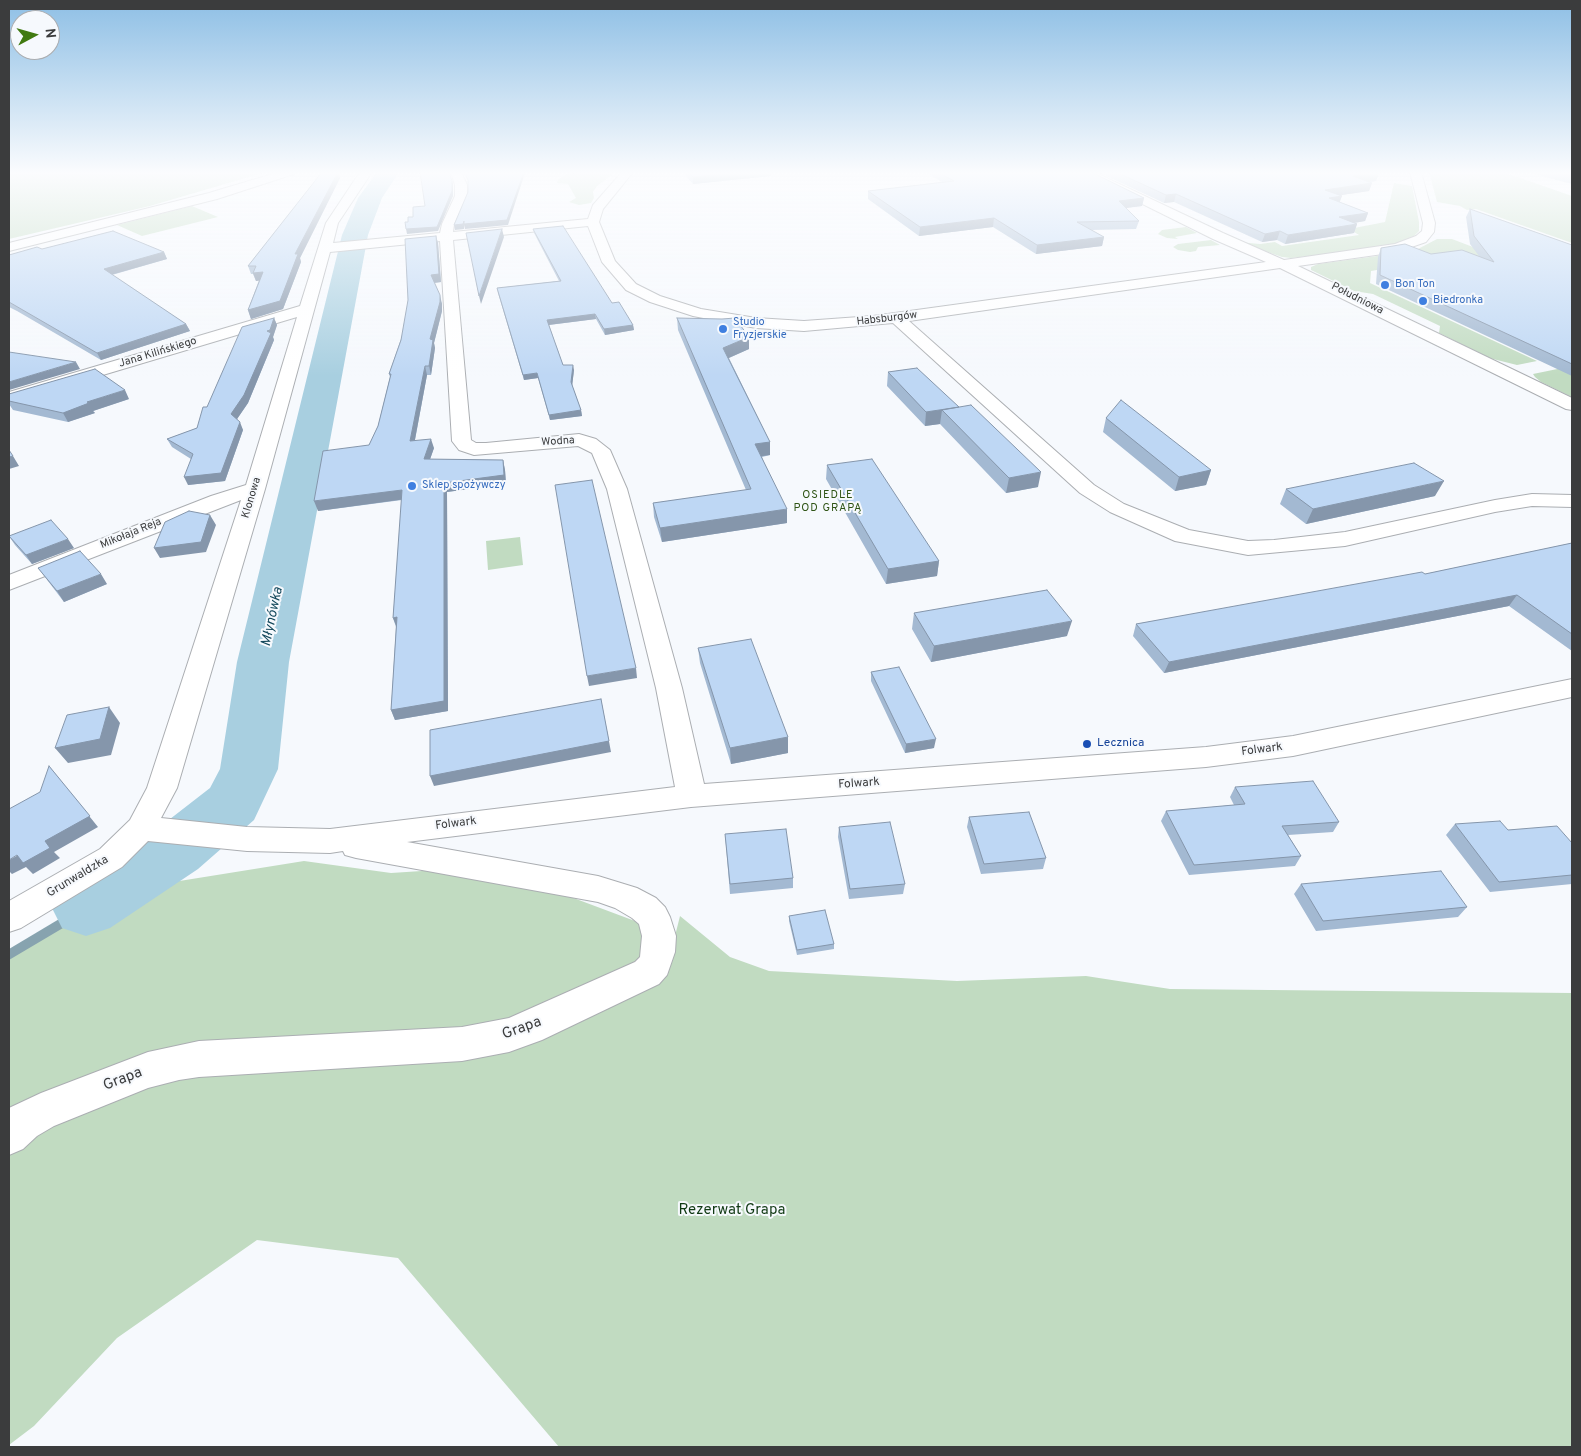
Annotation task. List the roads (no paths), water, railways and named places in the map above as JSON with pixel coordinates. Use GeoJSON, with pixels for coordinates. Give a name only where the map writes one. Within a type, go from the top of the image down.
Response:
{"type":"FeatureCollection","features":[{"type":"Feature","properties":{"kind":"street"},"geometry":{"type":"LineString","coordinates":[[9,247],[37,240]]}},
{"type":"Feature","properties":{"kind":"street","name":"Klonowa"},"geometry":{"type":"LineString","coordinates":[[141,828],[162,788],[255,489],[328,240]]}},
{"type":"Feature","properties":{"kind":"street"},"geometry":{"type":"LineString","coordinates":[[326,248],[406,240]]}},
{"type":"Feature","properties":{"kind":"street","name":"Wodna"},"geometry":{"type":"LineString","coordinates":[[446,240],[462,441],[466,446],[474,449],[486,449],[579,440],[590,443],[600,450],[616,489],[637,564],[669,688],[688,772],[691,796]]}},
{"type":"Feature","properties":{"kind":"street","name":"Habsburgów"},"geometry":{"type":"LineString","coordinates":[[600,240],[608,262],[631,287],[673,306],[722,318],[782,325],[839,324],[897,318],[1397,248],[1418,240]]}},
{"type":"Feature","properties":{"kind":"street","name":"Południowa"},"geometry":{"type":"LineString","coordinates":[[1227,240],[1284,264],[1572,405]]}},
{"type":"Feature","properties":{"kind":"street","name":"Jana Kilińskiego"},"geometry":{"type":"LineString","coordinates":[[9,398],[307,309]]}},
{"type":"Feature","properties":{"kind":"street"},"geometry":{"type":"LineString","coordinates":[[897,318],[1087,489],[1117,508],[1183,536],[1248,548],[1274,547],[1345,539],[1495,506],[1532,500],[1572,501]]}},
{"type":"Feature","properties":{"kind":"street","name":"Mikołaja Reja"},"geometry":{"type":"LineString","coordinates":[[9,583],[218,500],[255,489]]}},
{"type":"Feature","properties":{"kind":"street","name":"Folwark"},"geometry":{"type":"LineString","coordinates":[[141,828],[248,839],[330,841],[691,796],[1206,757],[1293,746],[1572,688]]}},
{"type":"Feature","properties":{"kind":"street","name":"Grunwaldzka"},"geometry":{"type":"LineString","coordinates":[[9,918],[111,858],[141,828]]}},
{"type":"Feature","properties":{"kind":"street","name":"Grapa"},"geometry":{"type":"LineString","coordinates":[[9,1135],[23,1122],[41,1112],[148,1070],[179,1062],[199,1058],[462,1044],[509,1035],[529,1028],[647,973],[655,964],[659,936],[652,917],[644,908],[626,898],[598,889],[330,841]]}},
{"type":"Feature","properties":{"kind":"waterway","name":"Młynówka"},"geometry":{"type":"LineString","coordinates":[[86,908],[175,851],[232,804],[249,769],[263,662],[354,240]]}},
{"type":"Feature","properties":{"kind":"waterway","name":"Młynówka"},"geometry":{"type":"LineString","coordinates":[[9,955],[86,908]]}},
{"type":"Feature","properties":{"kind":"place","name":"Bon Ton"},"geometry":{"type":"Point","coordinates":[1385,285]}},
{"type":"Feature","properties":{"kind":"place","name":"Biedronka"},"geometry":{"type":"Point","coordinates":[1423,301]}},
{"type":"Feature","properties":{"kind":"place","name":"Studio Fryzjerskie"},"geometry":{"type":"Point","coordinates":[723,329]}},
{"type":"Feature","properties":{"kind":"place","name":"Sklep spożywczy"},"geometry":{"type":"Point","coordinates":[412,486]}},
{"type":"Feature","properties":{"kind":"place","name":"Lecznica"},"geometry":{"type":"Point","coordinates":[1087,744]}},
{"type":"Feature","properties":{"kind":"district","name":"OSIEDLE POD GRAPĄ"},"geometry":{"type":"Point","coordinates":[828,502]}},
{"type":"Feature","properties":{"kind":"park label","name":"Rezerwat Grapa"},"geometry":{"type":"Point","coordinates":[732,1211]}}]}
